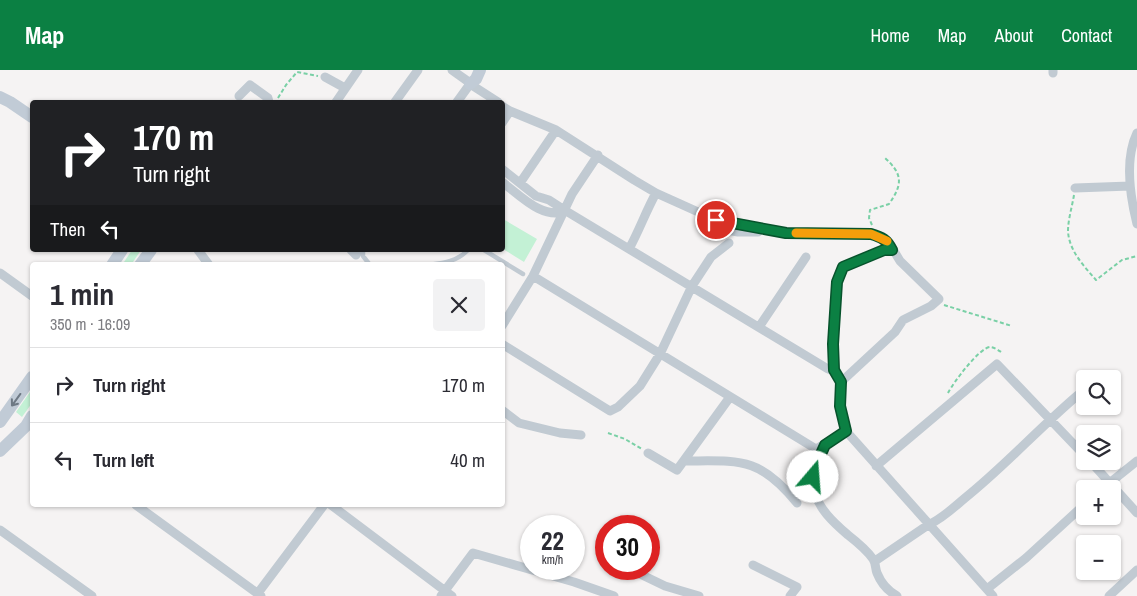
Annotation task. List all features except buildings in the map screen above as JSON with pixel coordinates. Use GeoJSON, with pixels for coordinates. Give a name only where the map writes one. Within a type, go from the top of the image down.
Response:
{"type":"FeatureCollection","features":[{"type":"Feature","properties":{"kind":"street"},"geometry":{"type":"LineString","coordinates":[[337,100],[358,70]]}},
{"type":"Feature","properties":{"kind":"street"},"geometry":{"type":"LineString","coordinates":[[396,100],[418,70]]}},
{"type":"Feature","properties":{"kind":"street"},"geometry":{"type":"LineString","coordinates":[[452,70],[495,100]]}},
{"type":"Feature","properties":{"kind":"street"},"geometry":{"type":"LineString","coordinates":[[458,100],[476,79],[480,70]]}},
{"type":"Feature","properties":{"kind":"street"},"geometry":{"type":"LineString","coordinates":[[325,77],[345,88]]}},
{"type":"Feature","properties":{"kind":"street"},"geometry":{"type":"LineString","coordinates":[[239,96],[250,85],[269,100]]}},
{"type":"Feature","properties":{"kind":"street"},"geometry":{"type":"LineString","coordinates":[[0,97],[30,116]]}},
{"type":"Feature","properties":{"kind":"street"},"geometry":{"type":"LineString","coordinates":[[506,108],[556,130],[656,193],[716,220],[786,233]]}},
{"type":"Feature","properties":{"kind":"street"},"geometry":{"type":"LineString","coordinates":[[520,182],[556,130]]}},
{"type":"Feature","properties":{"kind":"street"},"geometry":{"type":"LineString","coordinates":[[1137,133],[1131,153],[1130,186],[1137,224]]}},
{"type":"Feature","properties":{"kind":"street"},"geometry":{"type":"LineString","coordinates":[[505,321],[534,276],[566,211],[572,194],[598,156]]}},
{"type":"Feature","properties":{"kind":"street"},"geometry":{"type":"LineString","coordinates":[[505,171],[536,196],[549,200],[828,369],[834,370]]}},
{"type":"Feature","properties":{"kind":"street"},"geometry":{"type":"LineString","coordinates":[[505,184],[542,211],[558,214],[566,211]]}},
{"type":"Feature","properties":{"kind":"street"},"geometry":{"type":"LineString","coordinates":[[1075,188],[1130,186]]}},
{"type":"Feature","properties":{"kind":"street"},"geometry":{"type":"LineString","coordinates":[[629,249],[639,232],[656,193]]}},
{"type":"Feature","properties":{"kind":"street"},"geometry":{"type":"LineString","coordinates":[[716,228],[738,232],[863,234],[877,236],[888,241],[900,261],[939,299],[903,320],[895,332],[841,382]]}},
{"type":"Feature","properties":{"kind":"street"},"geometry":{"type":"LineString","coordinates":[[505,346],[610,410],[618,407],[640,386],[660,354],[692,286],[711,257],[729,243]]}},
{"type":"Feature","properties":{"kind":"street"},"geometry":{"type":"LineString","coordinates":[[892,250],[884,250],[843,267],[837,282],[833,344],[834,370],[841,382],[840,406],[846,431],[928,525],[990,592],[1076,512]]}},
{"type":"Feature","properties":{"kind":"street"},"geometry":{"type":"LineString","coordinates":[[759,327],[806,257]]}},
{"type":"Feature","properties":{"kind":"street"},"geometry":{"type":"LineString","coordinates":[[0,273],[30,295]]}},
{"type":"Feature","properties":{"kind":"street"},"geometry":{"type":"LineString","coordinates":[[534,276],[816,449],[846,431]]}},
{"type":"Feature","properties":{"kind":"street"},"geometry":{"type":"LineString","coordinates":[[876,466],[997,364],[1076,447]]}},
{"type":"Feature","properties":{"kind":"street"},"geometry":{"type":"LineString","coordinates":[[0,422],[30,380]]}},
{"type":"Feature","properties":{"kind":"street"},"geometry":{"type":"LineString","coordinates":[[648,453],[677,470],[730,397]]}},
{"type":"Feature","properties":{"kind":"street"},"geometry":{"type":"LineString","coordinates":[[875,560],[937,521],[983,484],[1049,419],[1076,398]]}},
{"type":"Feature","properties":{"kind":"street"},"geometry":{"type":"LineString","coordinates":[[505,412],[519,422],[560,433],[582,435]]}},
{"type":"Feature","properties":{"kind":"street"},"geometry":{"type":"LineString","coordinates":[[2,446],[30,424]]}},
{"type":"Feature","properties":{"kind":"street"},"geometry":{"type":"LineString","coordinates":[[825,445],[813,477],[817,500],[824,513],[875,560],[877,572],[883,584],[897,596]]}},
{"type":"Feature","properties":{"kind":"street"},"geometry":{"type":"LineString","coordinates":[[684,461],[746,463],[775,478],[797,503]]}},
{"type":"Feature","properties":{"kind":"street"},"geometry":{"type":"LineString","coordinates":[[1112,480],[1137,461]]}},
{"type":"Feature","properties":{"kind":"street"},"geometry":{"type":"LineString","coordinates":[[1098,470],[1107,480]]}},
{"type":"Feature","properties":{"kind":"street"},"geometry":{"type":"LineString","coordinates":[[1121,495],[1137,513]]}},
{"type":"Feature","properties":{"kind":"street"},"geometry":{"type":"LineString","coordinates":[[139,507],[260,595],[323,507]]}},
{"type":"Feature","properties":{"kind":"street"},"geometry":{"type":"LineString","coordinates":[[333,507],[446,594],[473,553],[574,582],[614,596]]}},
{"type":"Feature","properties":{"kind":"street"},"geometry":{"type":"LineString","coordinates":[[0,530],[92,596]]}},
{"type":"Feature","properties":{"kind":"street"},"geometry":{"type":"LineString","coordinates":[[753,565],[797,587],[790,596]]}},
{"type":"Feature","properties":{"kind":"street"},"geometry":{"type":"LineString","coordinates":[[1109,596],[1137,570]]}},
{"type":"Feature","properties":{"kind":"street"},"geometry":{"type":"LineString","coordinates":[[653,580],[665,586],[699,596]]}},
{"type":"Feature","properties":{"kind":"lane"},"geometry":{"type":"LineString","coordinates":[[449,262],[466,252]]}},
{"type":"Feature","properties":{"kind":"lane"},"geometry":{"type":"LineString","coordinates":[[487,252],[504,262]]}},
{"type":"Feature","properties":{"kind":"lane"},"geometry":{"type":"LineString","coordinates":[[505,263],[523,274]]}},
{"type":"Feature","properties":{"kind":"path"},"geometry":{"type":"LineString","coordinates":[[278,98],[296,72],[325,77]]}},
{"type":"Feature","properties":{"kind":"path"},"geometry":{"type":"LineString","coordinates":[[877,236],[868,213],[870,210],[889,204],[897,191],[900,180],[896,169],[884,157]]}},
{"type":"Feature","properties":{"kind":"path"},"geometry":{"type":"LineString","coordinates":[[1075,188],[1068,229],[1069,239],[1080,262],[1096,280],[1122,260],[1137,256]]}},
{"type":"Feature","properties":{"kind":"path"},"geometry":{"type":"LineString","coordinates":[[934,303],[954,307],[1012,326]]}},
{"type":"Feature","properties":{"kind":"path"},"geometry":{"type":"LineString","coordinates":[[947,395],[966,366],[981,352],[992,347],[1001,352]]}},
{"type":"Feature","properties":{"kind":"path"},"geometry":{"type":"LineString","coordinates":[[608,433],[625,439],[648,453]]}},
{"type":"Feature","properties":{"kind":"green space"},"geometry":{"type":"Polygon","coordinates":[[[505,220],[537,239],[524,262],[505,250],[505,220]]]}},
{"type":"Feature","properties":{"kind":"green space"},"geometry":{"type":"Polygon","coordinates":[[[131,252],[140,252],[133,262],[124,262],[131,252]]]}},
{"type":"Feature","properties":{"kind":"green space"},"geometry":{"type":"Polygon","coordinates":[[[30,392],[30,406],[22,417],[16,412],[30,392]]]}},
{"type":"Feature","properties":{"kind":"slow traffic"},"geometry":{"type":"LineString","coordinates":[[796,233],[871,234],[887,241]]}},
{"type":"Feature","properties":{"kind":"route"},"geometry":{"type":"LineString","coordinates":[[716,220],[786,233],[871,234],[888,241],[892,250],[884,250],[843,267],[837,282],[833,344],[834,370],[841,382],[840,406],[846,431],[825,445],[813,477]]}}]}
